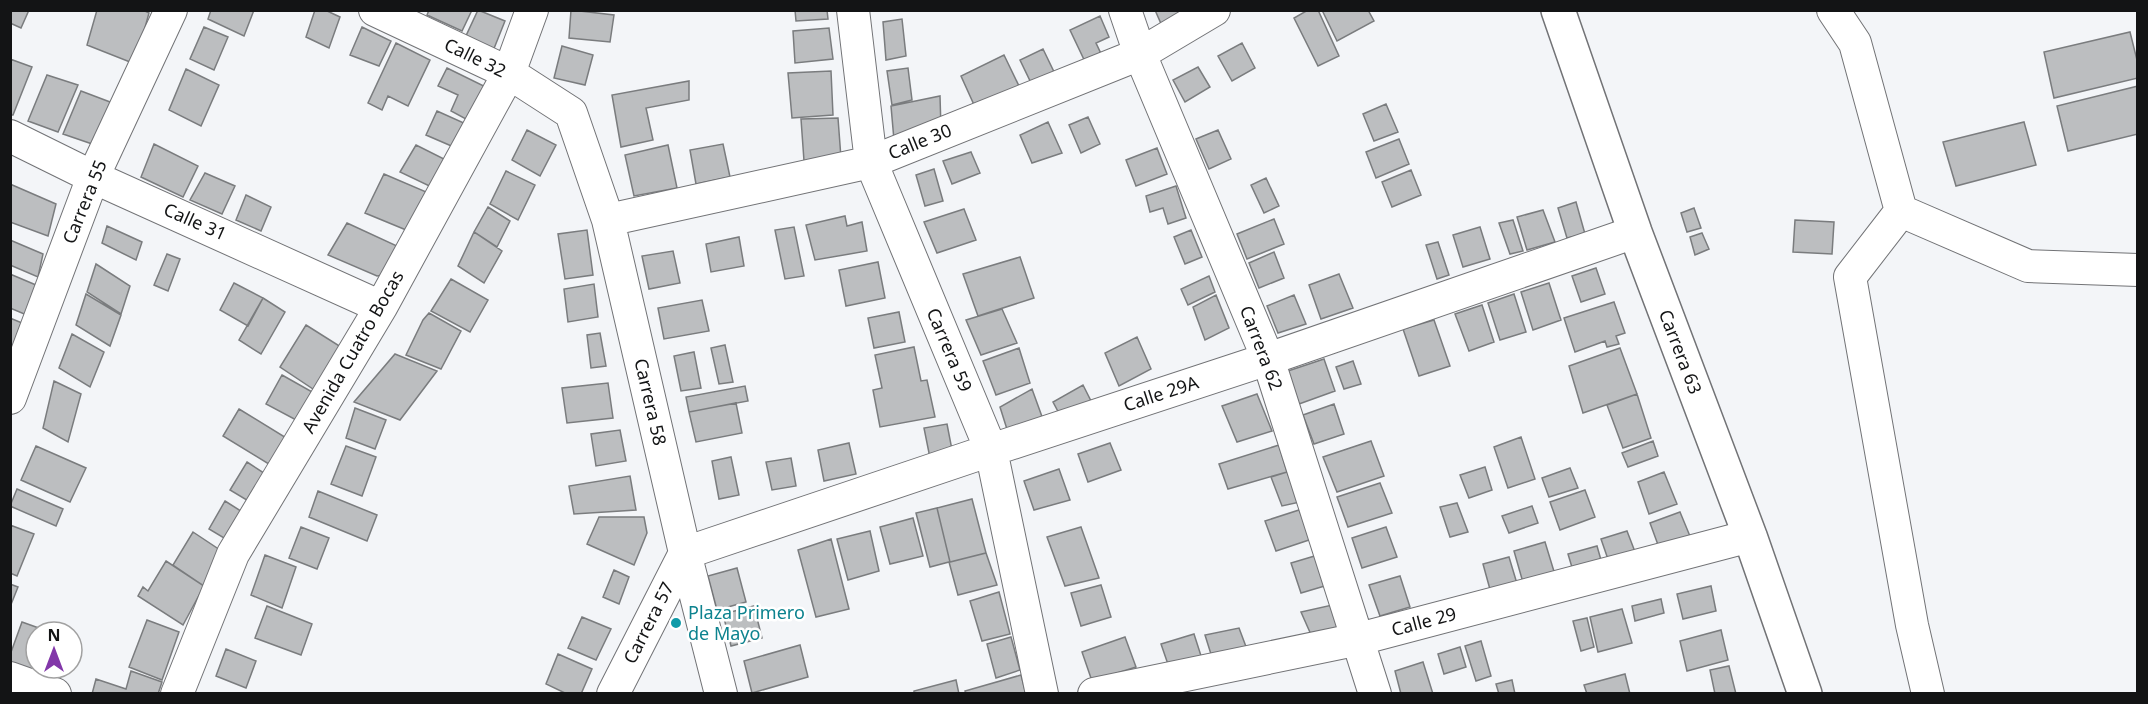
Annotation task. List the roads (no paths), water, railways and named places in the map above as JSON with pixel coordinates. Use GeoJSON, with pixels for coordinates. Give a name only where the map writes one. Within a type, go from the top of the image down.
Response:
{"type":"FeatureCollection","features":[{"type":"Feature","properties":{"kind":"main road","name":"Carrera 63"},"geometry":{"type":"LineString","coordinates":[[1558,10],[1635,232],[1750,536],[1805,693]]}},
{"type":"Feature","properties":{"kind":"street","name":"Carrera 55"},"geometry":{"type":"LineString","coordinates":[[10,398],[93,177],[171,10]]}},
{"type":"Feature","properties":{"kind":"street","name":"Calle 32"},"geometry":{"type":"LineString","coordinates":[[375,10],[509,74],[571,113]]}},
{"type":"Feature","properties":{"kind":"street","name":"Avenida Cuatro Bocas"},"geometry":{"type":"LineString","coordinates":[[177,693],[233,554],[381,307],[509,74],[532,10]]}},
{"type":"Feature","properties":{"kind":"street","name":"Carrera 59"},"geometry":{"type":"LineString","coordinates":[[853,10],[871,162],[991,450],[1042,693]]}},
{"type":"Feature","properties":{"kind":"street","name":"Carrera 62"},"geometry":{"type":"LineString","coordinates":[[1125,10],[1140,54],[1268,359],[1375,693]]}},
{"type":"Feature","properties":{"kind":"street","name":"Calle 30"},"geometry":{"type":"LineString","coordinates":[[608,220],[871,162],[1140,54],[1214,10]]}},
{"type":"Feature","properties":{"kind":"street"},"geometry":{"type":"LineString","coordinates":[[1833,10],[1855,43],[1901,211]]}},
{"type":"Feature","properties":{"kind":"street","name":"Carrera 58"},"geometry":{"type":"LineString","coordinates":[[571,113],[608,220],[721,693]]}},
{"type":"Feature","properties":{"kind":"street","name":"Calle 31"},"geometry":{"type":"LineString","coordinates":[[10,136],[93,177],[381,307]]}},
{"type":"Feature","properties":{"kind":"street"},"geometry":{"type":"LineString","coordinates":[[1901,211],[2028,266],[2138,270]]}},
{"type":"Feature","properties":{"kind":"street"},"geometry":{"type":"LineString","coordinates":[[1901,211],[1850,277],[1912,625],[1928,693]]}},
{"type":"Feature","properties":{"kind":"street","name":"Calle 29A"},"geometry":{"type":"LineString","coordinates":[[686,553],[1268,359],[1635,232]]}},
{"type":"Feature","properties":{"kind":"street","name":"Calle 29"},"geometry":{"type":"LineString","coordinates":[[1094,693],[1359,639],[1750,536]]}},
{"type":"Feature","properties":{"kind":"street","name":"Carrera 57"},"geometry":{"type":"LineString","coordinates":[[613,693],[686,553]]}},
{"type":"Feature","properties":{"kind":"street"},"geometry":{"type":"LineString","coordinates":[[10,678],[55,693]]}},
{"type":"Feature","properties":{"kind":"place","name":"Plaza Primero de Mayo"},"geometry":{"type":"Point","coordinates":[676,623]}}]}
